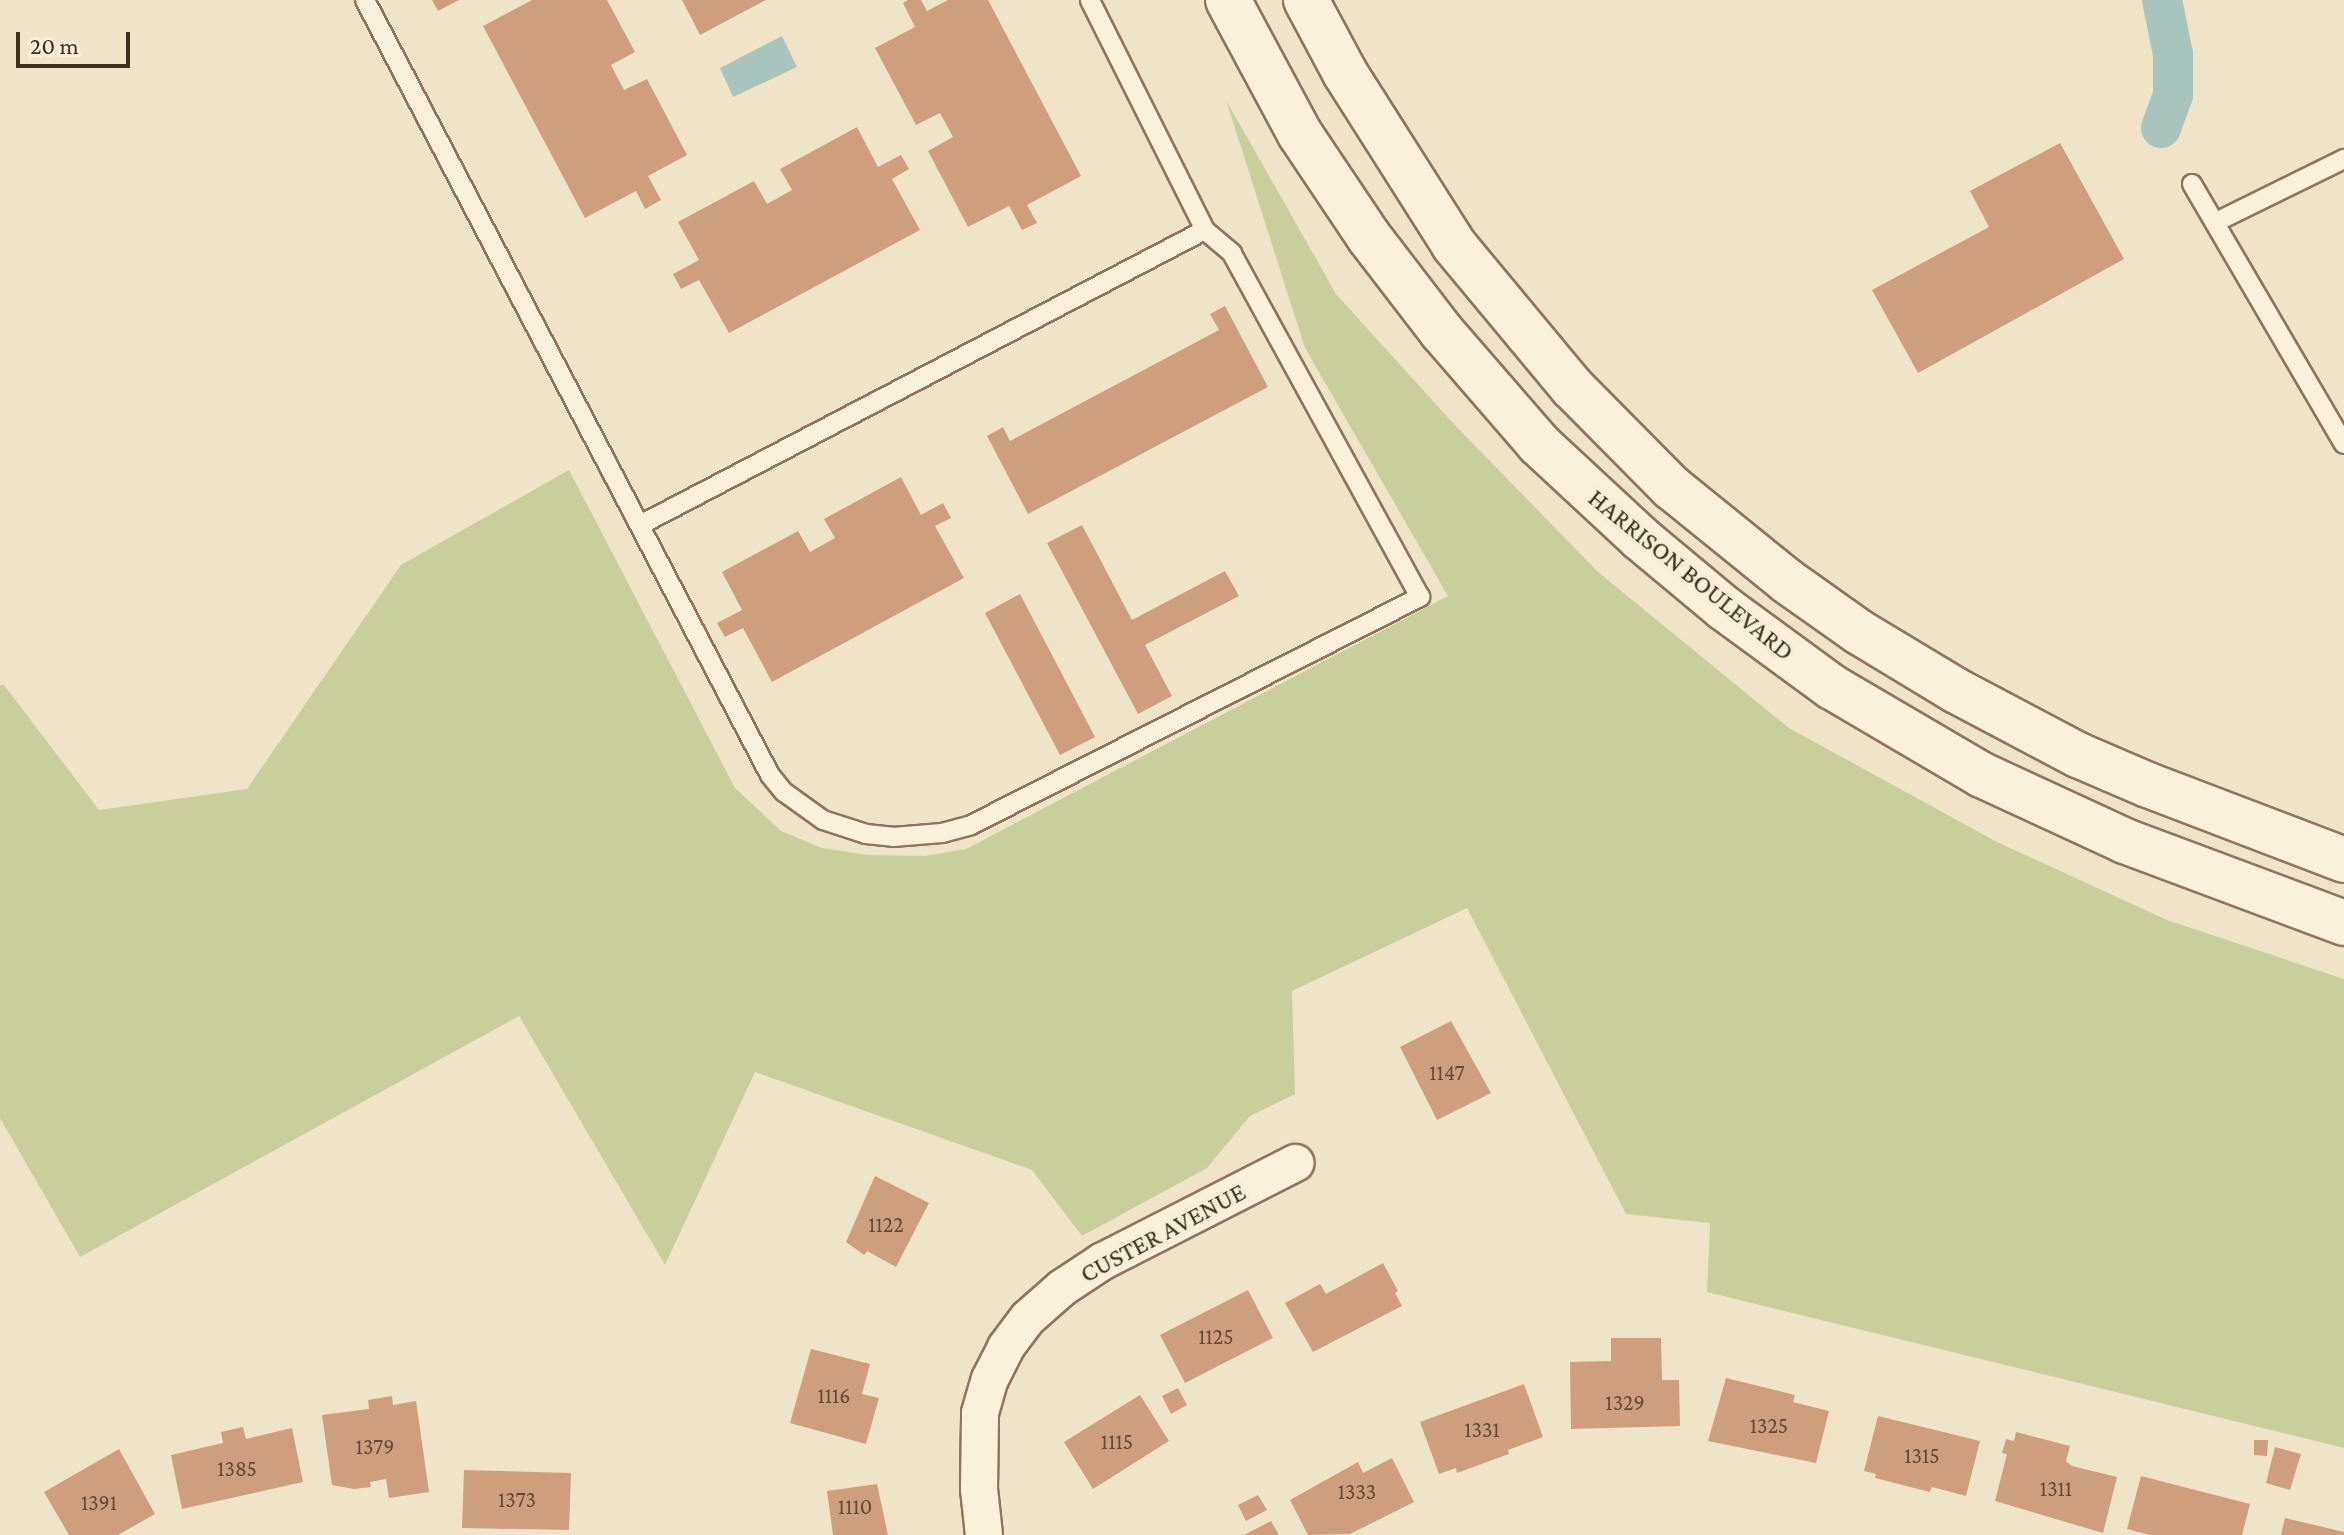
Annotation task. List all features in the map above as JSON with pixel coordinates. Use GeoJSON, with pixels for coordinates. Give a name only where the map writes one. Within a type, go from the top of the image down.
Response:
{"type":"FeatureCollection","features":[{"type":"Feature","properties":{"kind":"main road","name":"HARRISON BOULEVARD"},"geometry":{"type":"LineString","coordinates":[[1228,0],[1300,134],[1369,237],[1442,332],[1548,453],[1640,538],[1724,608],[1832,687],[1982,775],[2125,841],[2344,923]]}},
{"type":"Feature","properties":{"kind":"main road"},"geometry":{"type":"LineString","coordinates":[[1306,0],[1345,73],[1461,255],[1572,387],[1671,487],[1787,581],[1859,632],[1955,690],[2078,755],[2344,860]]}},
{"type":"Feature","properties":{"kind":"street","name":"CUSTER AVENUE"},"geometry":{"type":"LineString","coordinates":[[984,1535],[979,1489],[980,1413],[990,1379],[1006,1347],[1028,1318],[1062,1288],[1103,1261],[1295,1163]]}},
{"type":"Feature","properties":{"kind":"lane"},"geometry":{"type":"LineString","coordinates":[[365,0],[770,775],[784,792],[823,820],[866,834],[893,837],[942,833],[971,825],[1420,597],[1232,253],[1205,230],[1090,0]]}},
{"type":"Feature","properties":{"kind":"lane"},"geometry":{"type":"LineString","coordinates":[[2216,222],[2344,159]]}},
{"type":"Feature","properties":{"kind":"lane"},"geometry":{"type":"LineString","coordinates":[[2192,184],[2344,444]]}},
{"type":"Feature","properties":{"kind":"lane"},"geometry":{"type":"LineString","coordinates":[[640,525],[1205,230]]}},
{"type":"Feature","properties":{"kind":"green space"},"geometry":{"type":"Polygon","coordinates":[[[1226,100],[1336,294],[1452,422],[1598,572],[1789,728],[1997,842],[2167,920],[2344,979],[2344,1448],[1707,1292],[1710,1223],[1626,1214],[1467,908],[1292,991],[1295,1094],[1250,1116],[1207,1168],[1082,1236],[1032,1170],[755,1072],[665,1265],[519,1016],[80,1257],[0,1118],[0,685],[4,685],[99,810],[247,789],[401,565],[569,470],[735,788],[781,831],[822,848],[867,855],[925,856],[966,849],[1448,596],[1305,348],[1226,100]]]}},
{"type":"Feature","properties":{"kind":"water"},"geometry":{"type":"Polygon","coordinates":[[[782,36],[797,67],[733,97],[720,68],[782,36]]]}},
{"type":"Feature","properties":{"kind":"building"},"geometry":{"type":"Polygon","coordinates":[[[432,0],[459,0],[438,11],[432,0]]]}},
{"type":"Feature","properties":{"kind":"building"},"geometry":{"type":"Polygon","coordinates":[[[532,0],[607,0],[635,52],[611,65],[624,90],[647,79],[687,155],[648,176],[661,200],[645,209],[636,191],[585,218],[483,26],[532,0]]]}},
{"type":"Feature","properties":{"kind":"building"},"geometry":{"type":"Polygon","coordinates":[[[682,0],[766,0],[700,35],[682,0]]]}},
{"type":"Feature","properties":{"kind":"building"},"geometry":{"type":"Polygon","coordinates":[[[921,0],[927,11],[948,0],[988,0],[1081,176],[1027,205],[1037,223],[1022,230],[1009,206],[968,227],[928,151],[953,137],[940,113],[916,125],[875,48],[915,27],[903,3],[921,0]]]}},
{"type":"Feature","properties":{"kind":"building"},"geometry":{"type":"Polygon","coordinates":[[[857,127],[878,167],[901,155],[909,169],[892,179],[920,230],[729,333],[699,280],[681,289],[673,274],[699,260],[678,222],[754,181],[767,204],[792,190],[780,169],[857,127]]]}},
{"type":"Feature","properties":{"kind":"building"},"geometry":{"type":"Polygon","coordinates":[[[2060,143],[2124,259],[1918,373],[1872,290],[1989,227],[1970,191],[2060,143]]]}},
{"type":"Feature","properties":{"kind":"building"},"geometry":{"type":"Polygon","coordinates":[[[1225,306],[1268,387],[1028,514],[987,436],[1003,427],[1010,441],[1219,330],[1210,314],[1225,306]]]}},
{"type":"Feature","properties":{"kind":"building"},"geometry":{"type":"Polygon","coordinates":[[[901,477],[921,515],[943,503],[951,518],[935,526],[964,578],[772,682],[743,628],[725,637],[717,623],[742,610],[722,572],[798,531],[810,552],[835,538],[824,519],[901,477]]]}},
{"type":"Feature","properties":{"kind":"building"},"geometry":{"type":"Polygon","coordinates":[[[1082,525],[1132,620],[1225,571],[1239,596],[1145,645],[1172,696],[1138,714],[1047,543],[1082,525]]]}},
{"type":"Feature","properties":{"kind":"building"},"geometry":{"type":"Polygon","coordinates":[[[1020,594],[1095,737],[1060,755],[985,613],[1020,594]]]}},
{"type":"Feature","properties":{"kind":"building"},"geometry":{"type":"Polygon","coordinates":[[[1451,1021],[1491,1093],[1437,1120],[1400,1047],[1451,1021]]]}},
{"type":"Feature","properties":{"kind":"building"},"geometry":{"type":"Polygon","coordinates":[[[875,1176],[929,1203],[896,1267],[867,1251],[864,1255],[846,1242],[875,1176]]]}},
{"type":"Feature","properties":{"kind":"building"},"geometry":{"type":"Polygon","coordinates":[[[1383,1263],[1398,1291],[1395,1293],[1402,1306],[1313,1352],[1285,1303],[1320,1284],[1326,1294],[1383,1263]]]}},
{"type":"Feature","properties":{"kind":"building"},"geometry":{"type":"Polygon","coordinates":[[[1248,1290],[1273,1338],[1185,1383],[1160,1335],[1248,1290]]]}},
{"type":"Feature","properties":{"kind":"building"},"geometry":{"type":"Polygon","coordinates":[[[1611,1338],[1661,1338],[1662,1380],[1679,1380],[1680,1426],[1571,1429],[1570,1362],[1611,1361],[1611,1338]]]}},
{"type":"Feature","properties":{"kind":"building"},"geometry":{"type":"Polygon","coordinates":[[[811,1349],[870,1364],[862,1394],[879,1398],[866,1444],[790,1423],[811,1349]]]}},
{"type":"Feature","properties":{"kind":"building"},"geometry":{"type":"Polygon","coordinates":[[[1726,1378],[1795,1395],[1793,1402],[1829,1411],[1816,1463],[1708,1441],[1726,1378]]]}},
{"type":"Feature","properties":{"kind":"building"},"geometry":{"type":"Polygon","coordinates":[[[1524,1384],[1543,1437],[1508,1450],[1509,1454],[1457,1473],[1456,1468],[1439,1474],[1420,1422],[1524,1384]]]}},
{"type":"Feature","properties":{"kind":"building"},"geometry":{"type":"Polygon","coordinates":[[[1178,1388],[1187,1405],[1171,1414],[1162,1396],[1178,1388]]]}},
{"type":"Feature","properties":{"kind":"building"},"geometry":{"type":"Polygon","coordinates":[[[1140,1395],[1169,1441],[1093,1489],[1064,1442],[1140,1395]]]}},
{"type":"Feature","properties":{"kind":"building"},"geometry":{"type":"Polygon","coordinates":[[[392,1396],[393,1405],[416,1401],[429,1492],[389,1498],[386,1479],[370,1482],[371,1487],[354,1489],[332,1485],[322,1415],[369,1409],[368,1400],[392,1396]]]}},
{"type":"Feature","properties":{"kind":"building"},"geometry":{"type":"Polygon","coordinates":[[[1878,1416],[1980,1441],[1966,1496],[1932,1487],[1930,1492],[1875,1478],[1876,1474],[1864,1471],[1878,1416]]]}},
{"type":"Feature","properties":{"kind":"building"},"geometry":{"type":"Polygon","coordinates":[[[243,1427],[246,1439],[292,1428],[303,1482],[182,1509],[171,1455],[223,1443],[221,1432],[243,1427]]]}},
{"type":"Feature","properties":{"kind":"building"},"geometry":{"type":"Polygon","coordinates":[[[2016,1432],[2070,1446],[2066,1461],[2072,1466],[2117,1477],[2103,1533],[1995,1501],[2007,1454],[2002,1453],[2006,1439],[2014,1441],[2016,1432]]]}},
{"type":"Feature","properties":{"kind":"building"},"geometry":{"type":"Polygon","coordinates":[[[2254,1440],[2268,1440],[2267,1456],[2254,1455],[2254,1440]]]}},
{"type":"Feature","properties":{"kind":"building"},"geometry":{"type":"Polygon","coordinates":[[[2275,1447],[2301,1454],[2290,1490],[2266,1483],[2275,1447]]]}},
{"type":"Feature","properties":{"kind":"building"},"geometry":{"type":"Polygon","coordinates":[[[119,1449],[155,1514],[118,1535],[69,1535],[44,1492],[119,1449]]]}},
{"type":"Feature","properties":{"kind":"building"},"geometry":{"type":"Polygon","coordinates":[[[1392,1458],[1414,1502],[1350,1534],[1308,1535],[1290,1500],[1358,1462],[1363,1473],[1392,1458]]]}},
{"type":"Feature","properties":{"kind":"building"},"geometry":{"type":"Polygon","coordinates":[[[464,1470],[571,1473],[569,1530],[462,1528],[464,1470]]]}},
{"type":"Feature","properties":{"kind":"building"},"geometry":{"type":"Polygon","coordinates":[[[2141,1476],[2250,1504],[2242,1535],[2150,1535],[2127,1529],[2141,1476]]]}},
{"type":"Feature","properties":{"kind":"building"},"geometry":{"type":"Polygon","coordinates":[[[877,1484],[888,1535],[833,1535],[827,1491],[877,1484]]]}},
{"type":"Feature","properties":{"kind":"building"},"geometry":{"type":"Polygon","coordinates":[[[1258,1495],[1267,1510],[1246,1521],[1238,1505],[1258,1495]]]}},
{"type":"Feature","properties":{"kind":"building"},"geometry":{"type":"Polygon","coordinates":[[[2285,1518],[2344,1532],[2344,1535],[2281,1535],[2285,1518]]]}},
{"type":"Feature","properties":{"kind":"building"},"geometry":{"type":"Polygon","coordinates":[[[1271,1521],[1279,1535],[1244,1535],[1271,1521]]]}},
{"type":"Feature","properties":{"kind":"waterway"},"geometry":{"type":"LineString","coordinates":[[2161,128],[2173,95],[2173,54],[2162,0]]}}]}
